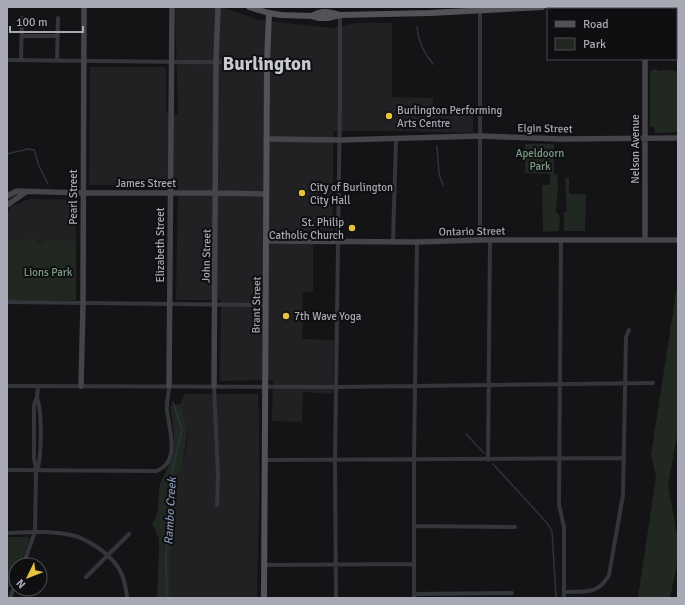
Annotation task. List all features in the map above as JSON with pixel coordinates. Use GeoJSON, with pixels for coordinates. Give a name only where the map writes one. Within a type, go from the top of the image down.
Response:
{"type":"FeatureCollection","features":[{"type":"Feature","properties":{"kind":"main road"},"geometry":{"type":"LineString","coordinates":[[249,7],[281,15],[312,16],[319,18],[328,18],[340,15],[404,14],[542,7]]}},
{"type":"Feature","properties":{"kind":"main road","name":"Brant Street"},"geometry":{"type":"LineString","coordinates":[[264,598],[266,194],[268,139],[267,62],[269,13]]}},
{"type":"Feature","properties":{"kind":"street","name":"Pearl Street"},"geometry":{"type":"LineString","coordinates":[[81,386],[83,304],[84,7]]}},
{"type":"Feature","properties":{"kind":"street","name":"Elizabeth Street"},"geometry":{"type":"LineString","coordinates":[[169,386],[172,7]]}},
{"type":"Feature","properties":{"kind":"street","name":"John Street"},"geometry":{"type":"LineString","coordinates":[[216,505],[218,475],[214,386],[216,62],[218,7]]}},
{"type":"Feature","properties":{"kind":"street"},"geometry":{"type":"LineString","coordinates":[[480,10],[480,240]]}},
{"type":"Feature","properties":{"kind":"street"},"geometry":{"type":"LineString","coordinates":[[336,598],[335,461],[340,140],[340,15]]}},
{"type":"Feature","properties":{"kind":"street"},"geometry":{"type":"LineString","coordinates":[[21,60],[22,18]]}},
{"type":"Feature","properties":{"kind":"street"},"geometry":{"type":"LineString","coordinates":[[56,61],[58,18]]}},
{"type":"Feature","properties":{"kind":"street"},"geometry":{"type":"LineString","coordinates":[[22,36],[58,36]]}},
{"type":"Feature","properties":{"kind":"street"},"geometry":{"type":"LineString","coordinates":[[7,60],[267,62]]}},
{"type":"Feature","properties":{"kind":"street","name":"Nelson Avenue"},"geometry":{"type":"LineString","coordinates":[[645,60],[645,240]]}},
{"type":"Feature","properties":{"kind":"street","name":"Elgin Street"},"geometry":{"type":"LineString","coordinates":[[268,139],[340,140],[480,136],[560,139],[678,138]]}},
{"type":"Feature","properties":{"kind":"street"},"geometry":{"type":"LineString","coordinates":[[393,241],[396,139]]}},
{"type":"Feature","properties":{"kind":"street","name":"James Street"},"geometry":{"type":"LineString","coordinates":[[7,189],[26,192],[266,194]]}},
{"type":"Feature","properties":{"kind":"street"},"geometry":{"type":"LineString","coordinates":[[7,196],[17,191]]}},
{"type":"Feature","properties":{"kind":"street"},"geometry":{"type":"LineString","coordinates":[[7,205],[26,192]]}},
{"type":"Feature","properties":{"kind":"street","name":"Ontario Street"},"geometry":{"type":"LineString","coordinates":[[266,241],[416,242],[480,240],[678,240]]}},
{"type":"Feature","properties":{"kind":"street"},"geometry":{"type":"LineString","coordinates":[[488,460],[490,240]]}},
{"type":"Feature","properties":{"kind":"street"},"geometry":{"type":"LineString","coordinates":[[561,240],[559,505],[564,527],[564,598]]}},
{"type":"Feature","properties":{"kind":"street"},"geometry":{"type":"LineString","coordinates":[[416,242],[414,596],[512,593]]}},
{"type":"Feature","properties":{"kind":"street"},"geometry":{"type":"LineString","coordinates":[[7,302],[266,305]]}},
{"type":"Feature","properties":{"kind":"street"},"geometry":{"type":"LineString","coordinates":[[564,592],[596,589],[604,584],[610,575],[623,495],[626,337],[629,330]]}},
{"type":"Feature","properties":{"kind":"street"},"geometry":{"type":"LineString","coordinates":[[7,386],[337,387],[654,383]]}},
{"type":"Feature","properties":{"kind":"street"},"geometry":{"type":"LineString","coordinates":[[7,470],[156,471],[162,469],[170,458],[172,449],[172,439],[166,410],[169,386]]}},
{"type":"Feature","properties":{"kind":"street"},"geometry":{"type":"LineString","coordinates":[[26,557],[35,532],[36,470],[34,458],[34,405],[38,387]]}},
{"type":"Feature","properties":{"kind":"street"},"geometry":{"type":"LineString","coordinates":[[265,460],[335,461],[624,458]]}},
{"type":"Feature","properties":{"kind":"street"},"geometry":{"type":"LineString","coordinates":[[414,526],[515,527]]}},
{"type":"Feature","properties":{"kind":"street"},"geometry":{"type":"LineString","coordinates":[[7,533],[57,533],[76,536],[89,542],[114,561],[122,575],[127,598]]}},
{"type":"Feature","properties":{"kind":"street"},"geometry":{"type":"LineString","coordinates":[[86,577],[129,534]]}},
{"type":"Feature","properties":{"kind":"street"},"geometry":{"type":"LineString","coordinates":[[264,565],[413,564]]}},
{"type":"Feature","properties":{"kind":"shaded area"},"geometry":{"type":"Polygon","coordinates":[[[175,7],[222,7],[258,20],[332,28],[357,23],[392,23],[392,97],[433,98],[433,112],[473,113],[473,133],[333,131],[333,237],[313,238],[313,292],[303,292],[302,339],[334,340],[333,394],[303,392],[302,422],[272,421],[273,380],[220,381],[221,300],[176,300],[178,185],[89,185],[90,67],[165,67],[166,112],[178,114],[175,7]]]}},
{"type":"Feature","properties":{"kind":"shaded area"},"geometry":{"type":"Polygon","coordinates":[[[30,199],[75,200],[76,241],[54,241],[40,245],[34,239],[7,240],[7,214],[11,206],[30,199]]]}},
{"type":"Feature","properties":{"kind":"shaded area"},"geometry":{"type":"Polygon","coordinates":[[[185,394],[258,394],[259,504],[257,598],[171,598],[171,516],[175,476],[182,469],[187,445],[188,428],[180,404],[185,394]]]}},
{"type":"Feature","properties":{"kind":"green space"},"geometry":{"type":"Polygon","coordinates":[[[656,69],[658,71],[670,70],[678,72],[678,132],[655,133],[654,127],[650,127],[650,71],[656,69]]]}},
{"type":"Feature","properties":{"kind":"green space","name":"Apeldoorn Park"},"geometry":{"type":"Polygon","coordinates":[[[525,144],[554,144],[554,174],[525,173],[525,144]]]}},
{"type":"Feature","properties":{"kind":"green space"},"geometry":{"type":"Polygon","coordinates":[[[550,174],[557,174],[558,187],[556,212],[560,216],[559,231],[543,232],[542,185],[550,185],[550,174]]]}},
{"type":"Feature","properties":{"kind":"green space"},"geometry":{"type":"Polygon","coordinates":[[[565,178],[569,178],[569,194],[586,194],[585,231],[564,231],[564,212],[567,212],[565,178]]]}},
{"type":"Feature","properties":{"kind":"green space","name":"Lions Park"},"geometry":{"type":"Polygon","coordinates":[[[34,239],[40,245],[46,241],[76,241],[76,300],[7,300],[7,240],[34,239]]]}},
{"type":"Feature","properties":{"kind":"green space"},"geometry":{"type":"Polygon","coordinates":[[[678,280],[678,431],[668,485],[678,540],[678,559],[670,598],[638,598],[656,476],[651,455],[678,280]]]}},
{"type":"Feature","properties":{"kind":"green space"},"geometry":{"type":"Polygon","coordinates":[[[180,404],[188,428],[182,469],[175,476],[171,516],[171,598],[157,598],[159,539],[152,523],[158,510],[160,484],[171,459],[173,429],[170,406],[180,404]]]}},
{"type":"Feature","properties":{"kind":"green space"},"geometry":{"type":"Polygon","coordinates":[[[7,537],[29,538],[23,557],[8,557],[7,588],[7,537]]]}},
{"type":"Feature","properties":{"kind":"waterway"},"geometry":{"type":"LineString","coordinates":[[417,27],[422,46],[426,55],[433,64]]}},
{"type":"Feature","properties":{"kind":"waterway"},"geometry":{"type":"LineString","coordinates":[[437,146],[439,174],[443,185]]}},
{"type":"Feature","properties":{"kind":"waterway","name":"Rambo Creek"},"geometry":{"type":"LineString","coordinates":[[7,154],[28,149],[34,150],[39,166],[48,184]]}},
{"type":"Feature","properties":{"kind":"waterway","name":"Rambo Creek"},"geometry":{"type":"LineString","coordinates":[[167,598],[166,559],[170,479],[182,430],[173,402]]}},
{"type":"Feature","properties":{"kind":"waterway"},"geometry":{"type":"LineString","coordinates":[[466,434],[484,453]]}},
{"type":"Feature","properties":{"kind":"waterway"},"geometry":{"type":"LineString","coordinates":[[493,464],[547,523],[552,531],[556,598]]}},
{"type":"Feature","properties":{"kind":"place","name":"Burlington Performing Arts Centre"},"geometry":{"type":"Point","coordinates":[389,116]}},
{"type":"Feature","properties":{"kind":"place","name":"City of Burlington City Hall"},"geometry":{"type":"Point","coordinates":[302,193]}},
{"type":"Feature","properties":{"kind":"place","name":"St. Philip Catholic Church"},"geometry":{"type":"Point","coordinates":[352,228]}},
{"type":"Feature","properties":{"kind":"place","name":"7th Wave Yoga"},"geometry":{"type":"Point","coordinates":[286,316]}},
{"type":"Feature","properties":{"kind":"district","name":"Burlington"},"geometry":{"type":"Point","coordinates":[267,63]}}]}
